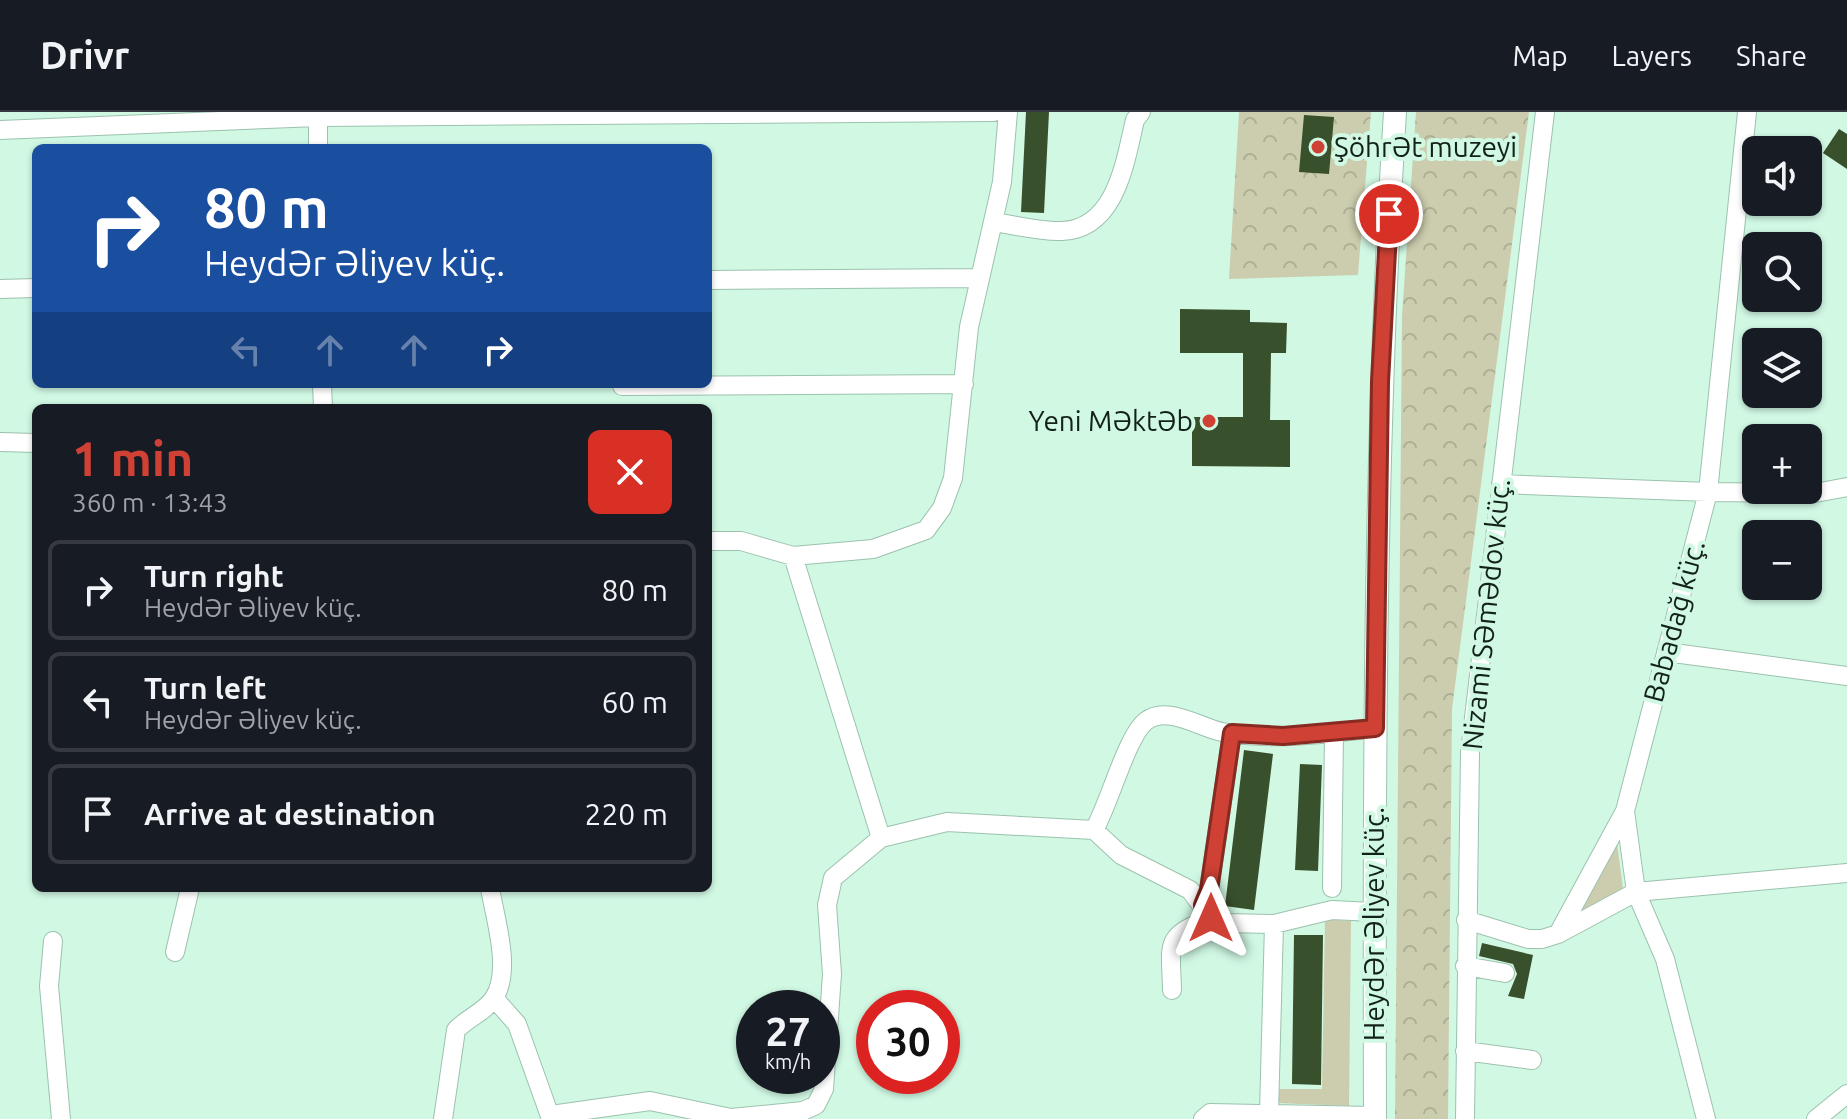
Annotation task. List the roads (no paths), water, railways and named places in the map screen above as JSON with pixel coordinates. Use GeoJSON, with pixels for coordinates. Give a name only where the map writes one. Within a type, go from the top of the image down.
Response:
{"type":"FeatureCollection","features":[{"type":"Feature","properties":{"kind":"main road","name":"Heydər Əliyev küç."},"geometry":{"type":"LineString","coordinates":[[1375,1118],[1373,912],[1380,382],[1395,112]]}},
{"type":"Feature","properties":{"kind":"street"},"geometry":{"type":"LineString","coordinates":[[0,130],[318,114],[994,112]]}},
{"type":"Feature","properties":{"kind":"street"},"geometry":{"type":"LineString","coordinates":[[712,541],[741,541],[793,556],[873,549],[926,530],[942,508],[953,478],[978,278],[1005,158],[1008,112]]}},
{"type":"Feature","properties":{"kind":"street"},"geometry":{"type":"LineString","coordinates":[[993,222],[1061,231],[1088,226],[1114,197],[1135,120],[1141,112]]}},
{"type":"Feature","properties":{"kind":"street","name":"Nizami Səmədov küç."},"geometry":{"type":"LineString","coordinates":[[1465,1119],[1470,752],[1545,112]]}},
{"type":"Feature","properties":{"kind":"street","name":"Babadağ küç."},"geometry":{"type":"LineString","coordinates":[[1706,1119],[1665,959],[1636,892],[1625,811],[1708,492],[1747,112]]}},
{"type":"Feature","properties":{"kind":"street"},"geometry":{"type":"LineString","coordinates":[[318,114],[318,144]]}},
{"type":"Feature","properties":{"kind":"street"},"geometry":{"type":"LineString","coordinates":[[712,280],[978,278]]}},
{"type":"Feature","properties":{"kind":"street"},"geometry":{"type":"LineString","coordinates":[[0,289],[32,288]]}},
{"type":"Feature","properties":{"kind":"street"},"geometry":{"type":"LineString","coordinates":[[712,385],[964,384]]}},
{"type":"Feature","properties":{"kind":"street"},"geometry":{"type":"LineString","coordinates":[[0,442],[32,443]]}},
{"type":"Feature","properties":{"kind":"street"},"geometry":{"type":"LineString","coordinates":[[1501,484],[1815,493],[1847,487]]}},
{"type":"Feature","properties":{"kind":"street"},"geometry":{"type":"LineString","coordinates":[[793,556],[881,838]]}},
{"type":"Feature","properties":{"kind":"street"},"geometry":{"type":"LineString","coordinates":[[1666,652],[1847,676]]}},
{"type":"Feature","properties":{"kind":"street"},"geometry":{"type":"LineString","coordinates":[[1094,830],[1106,810],[1136,731],[1147,719],[1164,714],[1232,733],[1334,733],[1375,728]]}},
{"type":"Feature","properties":{"kind":"street"},"geometry":{"type":"LineString","coordinates":[[1207,912],[1232,733]]}},
{"type":"Feature","properties":{"kind":"street"},"geometry":{"type":"LineString","coordinates":[[1332,888],[1334,733]]}},
{"type":"Feature","properties":{"kind":"street"},"geometry":{"type":"LineString","coordinates":[[1558,934],[1625,811]]}},
{"type":"Feature","properties":{"kind":"street"},"geometry":{"type":"LineString","coordinates":[[494,998],[517,1024],[551,1117],[650,1101],[731,1118],[803,1111],[816,1105],[824,1089],[832,974],[827,905],[833,878],[881,838],[947,822],[1094,830],[1121,855],[1175,879],[1207,912],[1247,926],[1274,924],[1332,910],[1373,912]]}},
{"type":"Feature","properties":{"kind":"street"},"geometry":{"type":"LineString","coordinates":[[1466,920],[1528,939],[1558,934],[1636,892],[1847,873]]}},
{"type":"Feature","properties":{"kind":"street"},"geometry":{"type":"LineString","coordinates":[[175,952],[189,892]]}},
{"type":"Feature","properties":{"kind":"street"},"geometry":{"type":"LineString","coordinates":[[443,1119],[456,1030],[494,998],[499,983],[501,956],[491,892]]}},
{"type":"Feature","properties":{"kind":"street"},"geometry":{"type":"LineString","coordinates":[[1172,990],[1174,938],[1207,912]]}},
{"type":"Feature","properties":{"kind":"street"},"geometry":{"type":"LineString","coordinates":[[1269,1113],[1274,924]]}},
{"type":"Feature","properties":{"kind":"street"},"geometry":{"type":"LineString","coordinates":[[53,941],[49,986],[61,1119]]}},
{"type":"Feature","properties":{"kind":"street"},"geometry":{"type":"LineString","coordinates":[[1465,966],[1505,973]]}},
{"type":"Feature","properties":{"kind":"street"},"geometry":{"type":"LineString","coordinates":[[1465,1051],[1532,1060]]}},
{"type":"Feature","properties":{"kind":"street"},"geometry":{"type":"LineString","coordinates":[[1816,1119],[1846,1097]]}},
{"type":"Feature","properties":{"kind":"street"},"geometry":{"type":"LineString","coordinates":[[1203,1119],[1210,1113],[1375,1118]]}},
{"type":"Feature","properties":{"kind":"place","name":"Şöhrət muzeyi"},"geometry":{"type":"Point","coordinates":[1318,147]}},
{"type":"Feature","properties":{"kind":"place","name":"Yeni Məktəb"},"geometry":{"type":"Point","coordinates":[1209,421]}}]}
